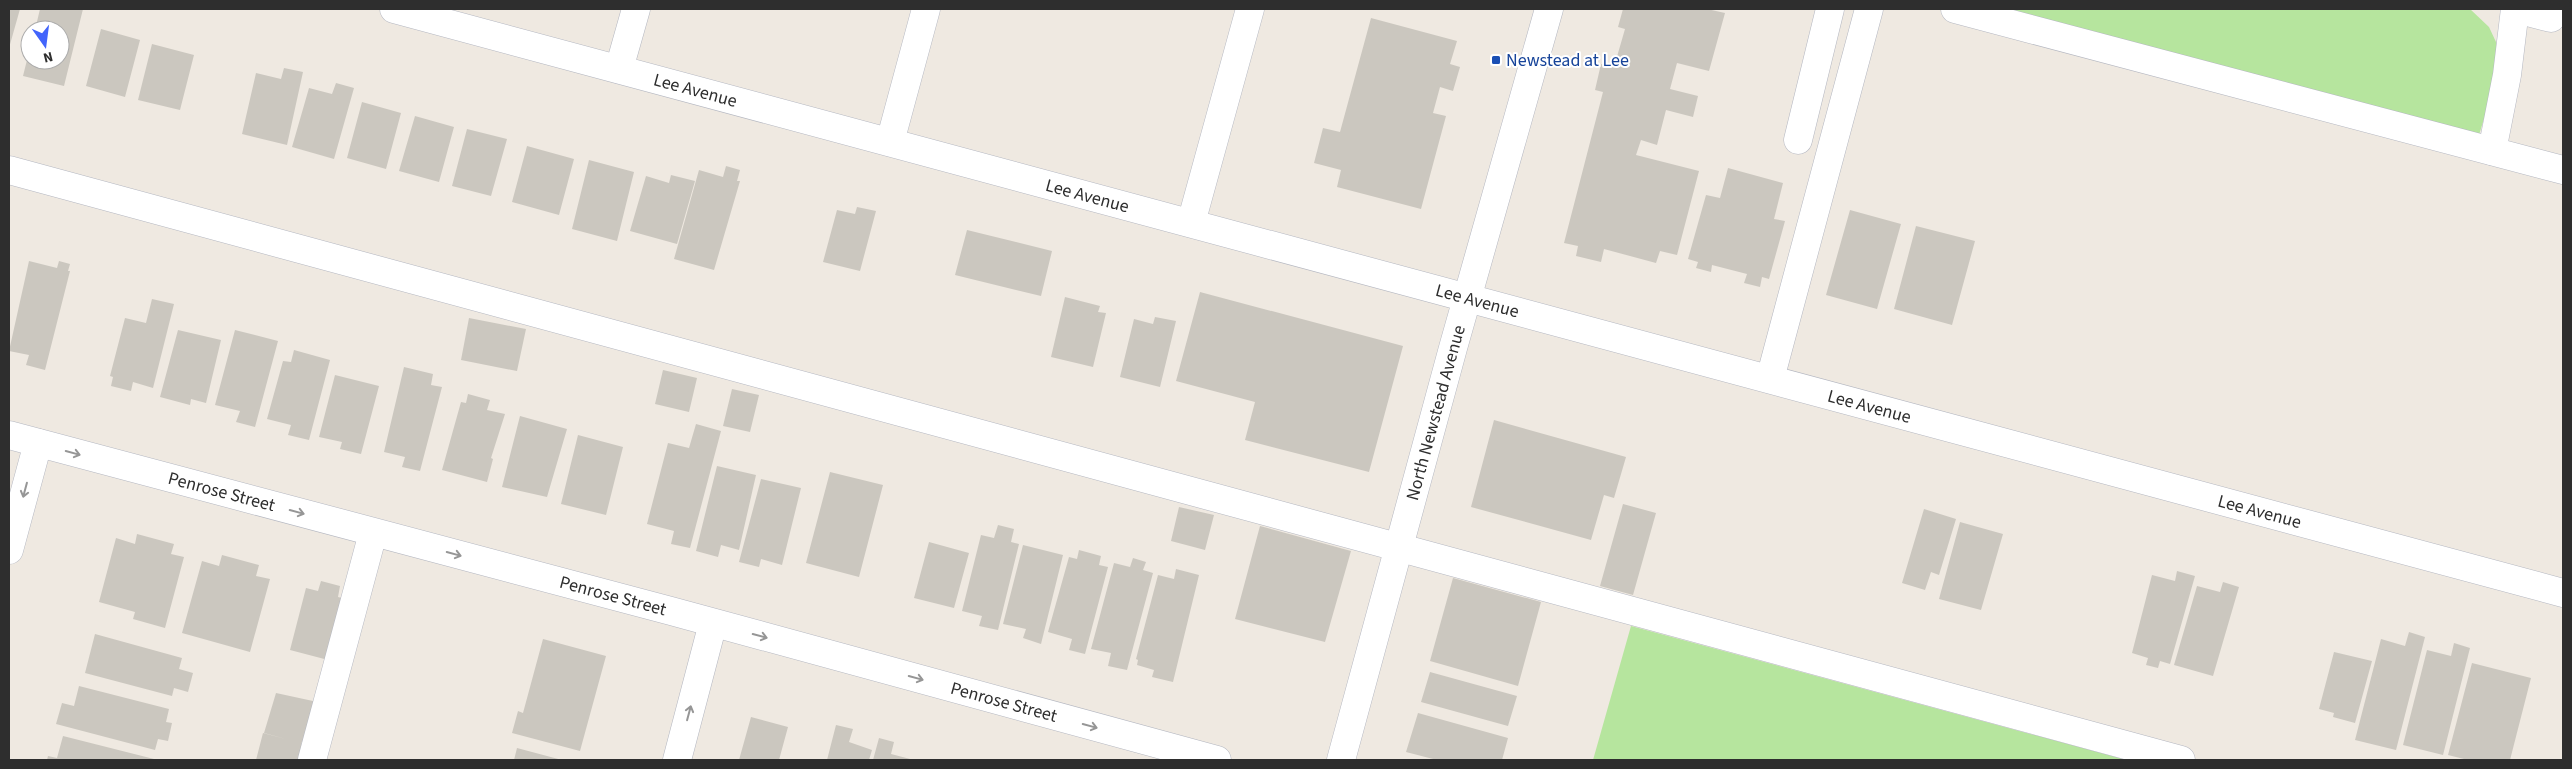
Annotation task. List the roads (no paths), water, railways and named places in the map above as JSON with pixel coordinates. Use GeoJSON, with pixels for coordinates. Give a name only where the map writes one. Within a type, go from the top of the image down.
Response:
{"type":"FeatureCollection","features":[{"type":"Feature","properties":{"kind":"street","name":"Lee Avenue"},"geometry":{"type":"LineString","coordinates":[[394,9],[2563,593]]}},
{"type":"Feature","properties":{"kind":"street"},"geometry":{"type":"LineString","coordinates":[[619,69],[636,9]]}},
{"type":"Feature","properties":{"kind":"street"},"geometry":{"type":"LineString","coordinates":[[890,142],[926,9]]}},
{"type":"Feature","properties":{"kind":"street"},"geometry":{"type":"LineString","coordinates":[[1191,223],[1250,9]]}},
{"type":"Feature","properties":{"kind":"street","name":"North Newstead Avenue"},"geometry":{"type":"LineString","coordinates":[[1341,760],[1467,297],[1549,9]]}},
{"type":"Feature","properties":{"kind":"street"},"geometry":{"type":"LineString","coordinates":[[1798,140],[1830,9]]}},
{"type":"Feature","properties":{"kind":"street"},"geometry":{"type":"LineString","coordinates":[[1770,379],[1869,9]]}},
{"type":"Feature","properties":{"kind":"street"},"geometry":{"type":"LineString","coordinates":[[1955,9],[2563,170]]}},
{"type":"Feature","properties":{"kind":"street"},"geometry":{"type":"LineString","coordinates":[[2492,151],[2507,75],[2516,9],[2551,18]]}},
{"type":"Feature","properties":{"kind":"street"},"geometry":{"type":"LineString","coordinates":[[9,170],[2181,760]]}},
{"type":"Feature","properties":{"kind":"street","name":"Penrose Street"},"geometry":{"type":"LineString","coordinates":[[9,435],[1217,760]]}},
{"type":"Feature","properties":{"kind":"street"},"geometry":{"type":"LineString","coordinates":[[9,550],[38,443]]}},
{"type":"Feature","properties":{"kind":"street"},"geometry":{"type":"LineString","coordinates":[[312,760],[373,533]]}},
{"type":"Feature","properties":{"kind":"street"},"geometry":{"type":"LineString","coordinates":[[677,760],[713,623]]}},
{"type":"Feature","properties":{"kind":"place","name":"Newstead at Lee"},"geometry":{"type":"Point","coordinates":[1496,60]}}]}
